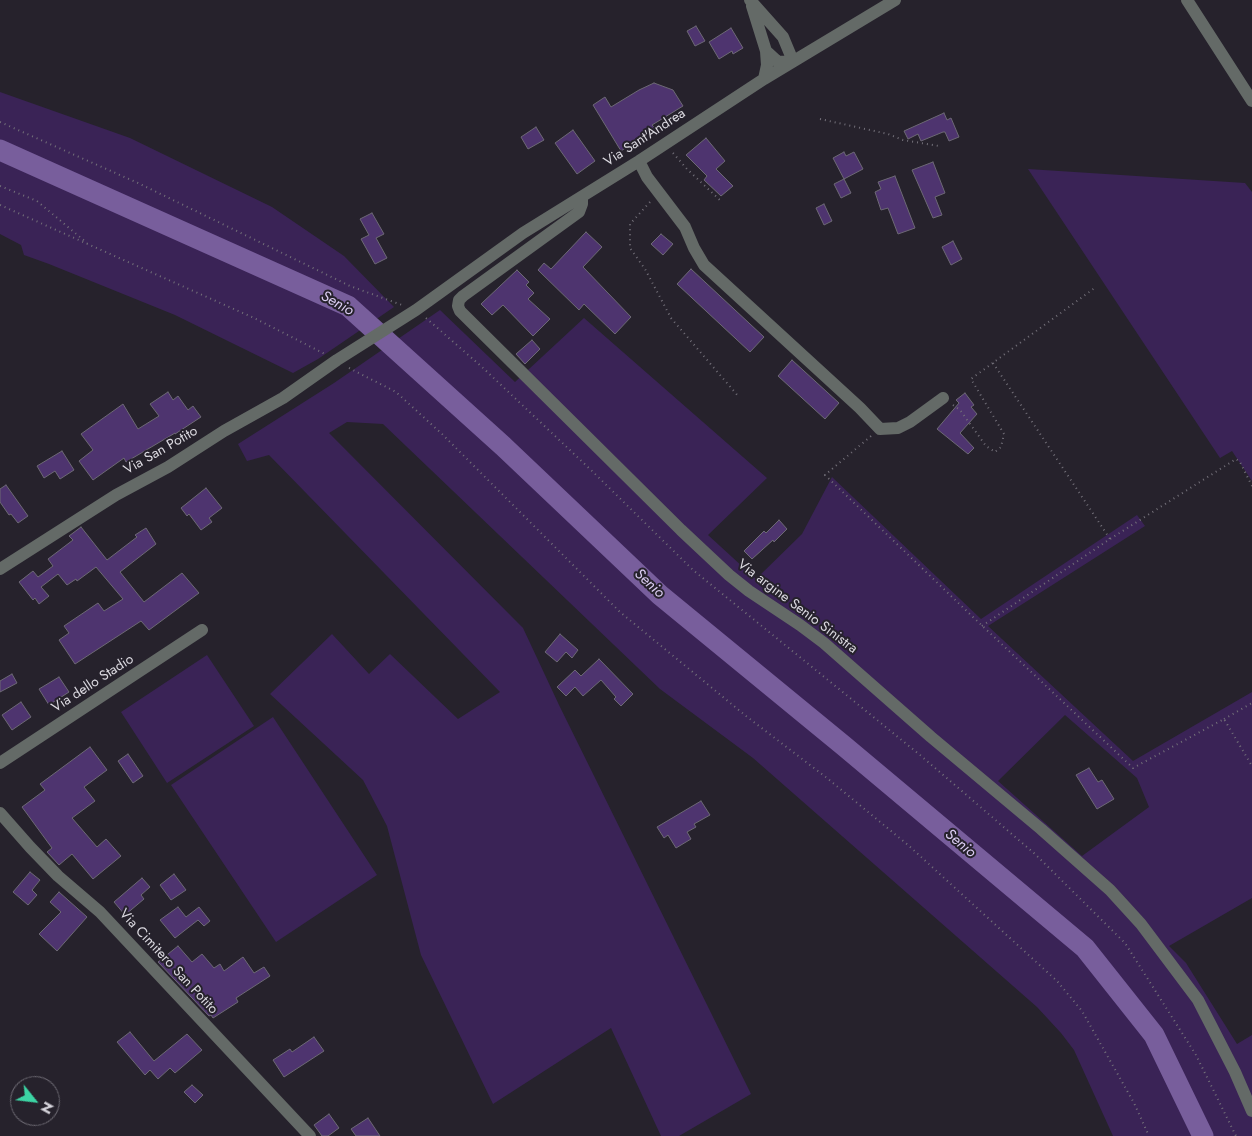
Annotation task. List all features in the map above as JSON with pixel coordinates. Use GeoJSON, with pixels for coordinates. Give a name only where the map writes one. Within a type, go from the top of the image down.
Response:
{"type":"FeatureCollection","features":[{"type":"Feature","properties":{"kind":"street","name":"Via Sant'Andrea"},"geometry":{"type":"LineString","coordinates":[[416,310],[523,233],[639,161],[764,79],[895,0]]}},
{"type":"Feature","properties":{"kind":"street"},"geometry":{"type":"LineString","coordinates":[[1187,0],[1252,100]]}},
{"type":"Feature","properties":{"kind":"street"},"geometry":{"type":"LineString","coordinates":[[751,1],[783,37],[799,46],[814,49]]}},
{"type":"Feature","properties":{"kind":"street"},"geometry":{"type":"LineString","coordinates":[[751,1],[766,51],[767,65],[764,79]]}},
{"type":"Feature","properties":{"kind":"street"},"geometry":{"type":"LineString","coordinates":[[766,51],[778,62],[793,61],[783,37]]}},
{"type":"Feature","properties":{"kind":"street"},"geometry":{"type":"LineString","coordinates":[[639,161],[647,177],[685,227],[704,265],[860,408],[880,429],[898,428],[910,422],[943,398]]}},
{"type":"Feature","properties":{"kind":"street","name":"Via argine Senio Sinistra"},"geometry":{"type":"LineString","coordinates":[[582,197],[579,212],[463,296],[459,300],[458,306],[460,311],[729,575],[824,644],[1110,890],[1141,924],[1198,1000],[1235,1072],[1252,1111]]}},
{"type":"Feature","properties":{"kind":"street","name":"Via San Potito"},"geometry":{"type":"LineString","coordinates":[[0,569],[108,500],[168,467],[224,431],[283,398],[337,360],[416,310]]}},
{"type":"Feature","properties":{"kind":"street","name":"Via dello Stadio"},"geometry":{"type":"LineString","coordinates":[[0,763],[202,630]]}},
{"type":"Feature","properties":{"kind":"street","name":"Via Cimitero San Potito"},"geometry":{"type":"LineString","coordinates":[[0,813],[30,848],[58,876],[100,912],[310,1136]]}},
{"type":"Feature","properties":{"kind":"path"},"geometry":{"type":"LineString","coordinates":[[820,119],[888,134],[903,140],[938,146]]}},
{"type":"Feature","properties":{"kind":"path"},"geometry":{"type":"LineString","coordinates":[[0,122],[138,183],[350,286],[416,310],[482,367],[693,570],[920,755],[1035,854],[1125,943],[1196,1055],[1236,1136]]}},
{"type":"Feature","properties":{"kind":"path"},"geometry":{"type":"LineString","coordinates":[[665,143],[687,169],[722,202]]}},
{"type":"Feature","properties":{"kind":"path"},"geometry":{"type":"LineString","coordinates":[[0,186],[36,201],[89,245]]}},
{"type":"Feature","properties":{"kind":"path"},"geometry":{"type":"LineString","coordinates":[[659,193],[630,224],[630,248],[645,269],[671,318],[738,397]]}},
{"type":"Feature","properties":{"kind":"path"},"geometry":{"type":"LineString","coordinates":[[0,205],[254,318],[396,392],[442,434],[620,612],[746,716],[827,778],[908,845],[1057,981],[1082,1011],[1134,1104],[1149,1136]]}},
{"type":"Feature","properties":{"kind":"path"},"geometry":{"type":"LineString","coordinates":[[943,398],[960,410],[986,446],[995,452],[1001,447],[1004,434],[971,379],[1096,287]]}},
{"type":"Feature","properties":{"kind":"path"},"geometry":{"type":"LineString","coordinates":[[993,363],[1110,539]]}},
{"type":"Feature","properties":{"kind":"path"},"geometry":{"type":"LineString","coordinates":[[880,429],[825,475],[1133,768],[1252,703]]}},
{"type":"Feature","properties":{"kind":"path"},"geometry":{"type":"LineString","coordinates":[[982,626],[1110,539],[1236,459],[1240,462],[1252,486]]}},
{"type":"Feature","properties":{"kind":"path"},"geometry":{"type":"LineString","coordinates":[[1224,720],[1252,766]]}},
{"type":"Feature","properties":{"kind":"shaded area"},"geometry":{"type":"Polygon","coordinates":[[[0,92],[130,138],[272,207],[344,256],[394,307],[318,359],[293,373],[175,315],[24,255],[21,245],[0,234],[0,92]]]}},
{"type":"Feature","properties":{"kind":"shaded area"},"geometry":{"type":"Polygon","coordinates":[[[1028,169],[1245,183],[1252,192],[1252,481],[1232,451],[1220,458],[1028,169]]]}},
{"type":"Feature","properties":{"kind":"shaded area"},"geometry":{"type":"Polygon","coordinates":[[[440,310],[515,382],[584,318],[767,478],[708,535],[756,579],[802,534],[832,477],[981,619],[1137,515],[1145,526],[988,626],[1133,761],[1252,692],[1252,898],[1169,946],[1186,963],[1237,1044],[1252,1035],[1252,1136],[1113,1136],[1074,1050],[1037,1007],[753,758],[660,689],[383,424],[347,422],[329,433],[523,628],[559,705],[751,1094],[679,1136],[661,1136],[611,1028],[493,1104],[421,955],[387,826],[363,780],[270,694],[332,634],[369,674],[390,654],[458,719],[500,692],[269,455],[247,461],[238,444],[334,383],[440,310]],[[1065,715],[998,781],[1082,856],[1149,807],[1137,778],[1065,715]]]}},
{"type":"Feature","properties":{"kind":"shaded area"},"geometry":{"type":"Polygon","coordinates":[[[207,655],[254,726],[167,783],[121,712],[207,655]]]}},
{"type":"Feature","properties":{"kind":"shaded area"},"geometry":{"type":"Polygon","coordinates":[[[273,717],[377,875],[276,942],[171,785],[273,717]]]}},
{"type":"Feature","properties":{"kind":"building"},"geometry":{"type":"Polygon","coordinates":[[[696,26],[705,41],[695,46],[687,31],[696,26]]]}},
{"type":"Feature","properties":{"kind":"building"},"geometry":{"type":"Polygon","coordinates":[[[731,28],[743,48],[733,54],[732,51],[719,59],[709,42],[731,28]]]}},
{"type":"Feature","properties":{"kind":"building"},"geometry":{"type":"Polygon","coordinates":[[[654,83],[673,90],[683,106],[652,125],[655,128],[621,151],[593,105],[605,97],[611,107],[654,83]]]}},
{"type":"Feature","properties":{"kind":"building"},"geometry":{"type":"Polygon","coordinates":[[[944,113],[947,120],[951,118],[959,137],[949,141],[945,132],[943,132],[921,141],[918,134],[908,139],[904,131],[944,113]]]}},
{"type":"Feature","properties":{"kind":"building"},"geometry":{"type":"Polygon","coordinates":[[[536,127],[544,140],[528,149],[521,137],[536,127]]]}},
{"type":"Feature","properties":{"kind":"building"},"geometry":{"type":"Polygon","coordinates":[[[573,130],[595,161],[577,174],[555,143],[573,130]]]}},
{"type":"Feature","properties":{"kind":"building"},"geometry":{"type":"Polygon","coordinates":[[[706,138],[725,161],[716,169],[733,186],[721,196],[704,180],[707,176],[686,155],[706,138]]]}},
{"type":"Feature","properties":{"kind":"building"},"geometry":{"type":"Polygon","coordinates":[[[844,152],[846,156],[854,152],[863,169],[844,179],[833,158],[844,152]]]}},
{"type":"Feature","properties":{"kind":"building"},"geometry":{"type":"Polygon","coordinates":[[[933,162],[945,193],[935,197],[942,215],[933,218],[912,170],[933,162]]]}},
{"type":"Feature","properties":{"kind":"building"},"geometry":{"type":"Polygon","coordinates":[[[895,176],[915,228],[898,234],[888,208],[881,210],[875,192],[881,189],[878,182],[895,176]]]}},
{"type":"Feature","properties":{"kind":"building"},"geometry":{"type":"Polygon","coordinates":[[[844,179],[851,193],[841,198],[834,184],[844,179]]]}},
{"type":"Feature","properties":{"kind":"building"},"geometry":{"type":"Polygon","coordinates":[[[824,204],[832,221],[824,225],[816,208],[824,204]]]}},
{"type":"Feature","properties":{"kind":"building"},"geometry":{"type":"Polygon","coordinates":[[[372,213],[384,234],[376,238],[387,258],[375,264],[361,239],[369,235],[360,219],[372,213]]]}},
{"type":"Feature","properties":{"kind":"building"},"geometry":{"type":"Polygon","coordinates":[[[586,232],[602,247],[583,267],[631,317],[615,334],[584,304],[579,310],[538,270],[544,263],[551,269],[586,232]]]}},
{"type":"Feature","properties":{"kind":"building"},"geometry":{"type":"Polygon","coordinates":[[[661,234],[673,244],[663,255],[651,244],[661,234]]]}},
{"type":"Feature","properties":{"kind":"building"},"geometry":{"type":"Polygon","coordinates":[[[953,241],[962,259],[951,265],[942,247],[953,241]]]}},
{"type":"Feature","properties":{"kind":"building"},"geometry":{"type":"Polygon","coordinates":[[[691,269],[764,337],[750,352],[677,284],[691,269]]]}},
{"type":"Feature","properties":{"kind":"building"},"geometry":{"type":"Polygon","coordinates":[[[517,270],[529,282],[526,285],[534,293],[528,299],[550,319],[533,336],[503,305],[492,315],[481,304],[517,270]]]}},
{"type":"Feature","properties":{"kind":"building"},"geometry":{"type":"Polygon","coordinates":[[[532,340],[540,349],[525,364],[516,354],[532,340]]]}},
{"type":"Feature","properties":{"kind":"building"},"geometry":{"type":"Polygon","coordinates":[[[792,360],[839,403],[825,419],[778,376],[792,360]]]}},
{"type":"Feature","properties":{"kind":"building"},"geometry":{"type":"Polygon","coordinates":[[[168,392],[173,400],[178,396],[188,410],[193,406],[201,417],[126,462],[124,458],[93,480],[79,461],[93,450],[81,434],[123,404],[138,429],[159,416],[150,404],[168,392]]]}},
{"type":"Feature","properties":{"kind":"building"},"geometry":{"type":"Polygon","coordinates":[[[965,393],[974,405],[971,407],[977,414],[960,433],[974,448],[968,454],[937,429],[959,403],[956,400],[965,393]]]}},
{"type":"Feature","properties":{"kind":"building"},"geometry":{"type":"Polygon","coordinates":[[[62,451],[74,470],[60,479],[55,471],[44,478],[37,466],[62,451]]]}},
{"type":"Feature","properties":{"kind":"building"},"geometry":{"type":"Polygon","coordinates":[[[6,485],[28,516],[18,523],[11,514],[9,515],[0,502],[0,489],[6,485]]]}},
{"type":"Feature","properties":{"kind":"building"},"geometry":{"type":"Polygon","coordinates":[[[206,488],[222,508],[209,518],[212,522],[201,530],[189,514],[187,516],[181,508],[206,488]]]}},
{"type":"Feature","properties":{"kind":"building"},"geometry":{"type":"Polygon","coordinates":[[[779,520],[787,529],[752,559],[744,551],[764,531],[766,533],[779,520]]]}},
{"type":"Feature","properties":{"kind":"building"},"geometry":{"type":"Polygon","coordinates":[[[81,527],[107,560],[137,537],[135,535],[146,528],[156,544],[120,572],[144,602],[182,573],[199,593],[149,630],[141,621],[75,664],[59,640],[69,633],[64,626],[98,603],[104,611],[123,599],[96,567],[77,581],[76,579],[67,585],[58,574],[41,587],[49,596],[39,604],[35,598],[33,600],[19,582],[33,571],[38,577],[53,566],[48,559],[73,540],[69,536],[81,527]]]}},
{"type":"Feature","properties":{"kind":"building"},"geometry":{"type":"Polygon","coordinates":[[[560,634],[578,650],[572,658],[566,652],[557,662],[545,652],[560,634]]]}},
{"type":"Feature","properties":{"kind":"building"},"geometry":{"type":"Polygon","coordinates":[[[599,659],[633,694],[621,706],[614,699],[616,697],[601,680],[583,696],[575,687],[566,696],[557,687],[575,670],[581,676],[599,659]]]}},
{"type":"Feature","properties":{"kind":"building"},"geometry":{"type":"Polygon","coordinates":[[[12,674],[17,683],[0,692],[0,681],[12,674]]]}},
{"type":"Feature","properties":{"kind":"building"},"geometry":{"type":"Polygon","coordinates":[[[59,677],[69,692],[49,705],[39,689],[59,677]]]}},
{"type":"Feature","properties":{"kind":"building"},"geometry":{"type":"Polygon","coordinates":[[[21,702],[31,717],[12,730],[2,715],[21,702]]]}},
{"type":"Feature","properties":{"kind":"building"},"geometry":{"type":"Polygon","coordinates":[[[90,747],[107,770],[84,787],[95,801],[72,818],[97,847],[106,839],[121,856],[93,879],[72,854],[59,865],[47,852],[52,848],[22,807],[45,790],[40,784],[90,747]]]}},
{"type":"Feature","properties":{"kind":"building"},"geometry":{"type":"Polygon","coordinates":[[[128,754],[143,776],[133,783],[118,761],[128,754]]]}},
{"type":"Feature","properties":{"kind":"building"},"geometry":{"type":"Polygon","coordinates":[[[1089,768],[1098,782],[1102,780],[1114,799],[1097,809],[1076,775],[1089,768]]]}},
{"type":"Feature","properties":{"kind":"building"},"geometry":{"type":"Polygon","coordinates":[[[701,801],[710,815],[694,824],[696,827],[687,832],[691,839],[676,848],[668,835],[664,838],[657,827],[701,801]]]}},
{"type":"Feature","properties":{"kind":"building"},"geometry":{"type":"Polygon","coordinates":[[[30,872],[40,880],[32,890],[37,895],[28,905],[13,892],[30,872]]]}},
{"type":"Feature","properties":{"kind":"building"},"geometry":{"type":"Polygon","coordinates":[[[174,874],[186,890],[171,900],[160,885],[174,874]]]}},
{"type":"Feature","properties":{"kind":"building"},"geometry":{"type":"Polygon","coordinates":[[[142,878],[150,887],[141,895],[144,899],[125,915],[114,902],[142,878]]]}},
{"type":"Feature","properties":{"kind":"building"},"geometry":{"type":"Polygon","coordinates":[[[59,892],[87,917],[57,951],[39,934],[61,912],[50,902],[59,892]]]}},
{"type":"Feature","properties":{"kind":"building"},"geometry":{"type":"Polygon","coordinates":[[[178,907],[186,917],[199,907],[210,921],[204,926],[198,920],[175,938],[160,920],[178,907]]]}},
{"type":"Feature","properties":{"kind":"building"},"geometry":{"type":"Polygon","coordinates":[[[178,946],[192,962],[202,954],[214,968],[220,964],[224,971],[243,957],[254,973],[264,967],[270,976],[236,998],[238,1002],[213,1018],[158,962],[178,946]]]}},
{"type":"Feature","properties":{"kind":"building"},"geometry":{"type":"Polygon","coordinates":[[[130,1032],[154,1061],[187,1034],[202,1050],[175,1073],[170,1068],[158,1079],[150,1070],[145,1075],[117,1042],[130,1032]]]}},
{"type":"Feature","properties":{"kind":"building"},"geometry":{"type":"Polygon","coordinates":[[[314,1037],[324,1051],[284,1077],[273,1060],[290,1049],[292,1052],[314,1037]]]}},
{"type":"Feature","properties":{"kind":"building"},"geometry":{"type":"Polygon","coordinates":[[[192,1085],[203,1095],[195,1103],[184,1092],[192,1085]]]}},
{"type":"Feature","properties":{"kind":"building"},"geometry":{"type":"Polygon","coordinates":[[[329,1114],[339,1128],[328,1136],[322,1136],[314,1125],[329,1114]]]}},
{"type":"Feature","properties":{"kind":"building"},"geometry":{"type":"Polygon","coordinates":[[[368,1118],[380,1136],[356,1136],[351,1129],[368,1118]]]}},
{"type":"Feature","properties":{"kind":"waterway","name":"Senio"},"geometry":{"type":"LineString","coordinates":[[0,150],[348,306],[503,446],[660,595],[1085,948],[1154,1035],[1203,1136]]}}]}
